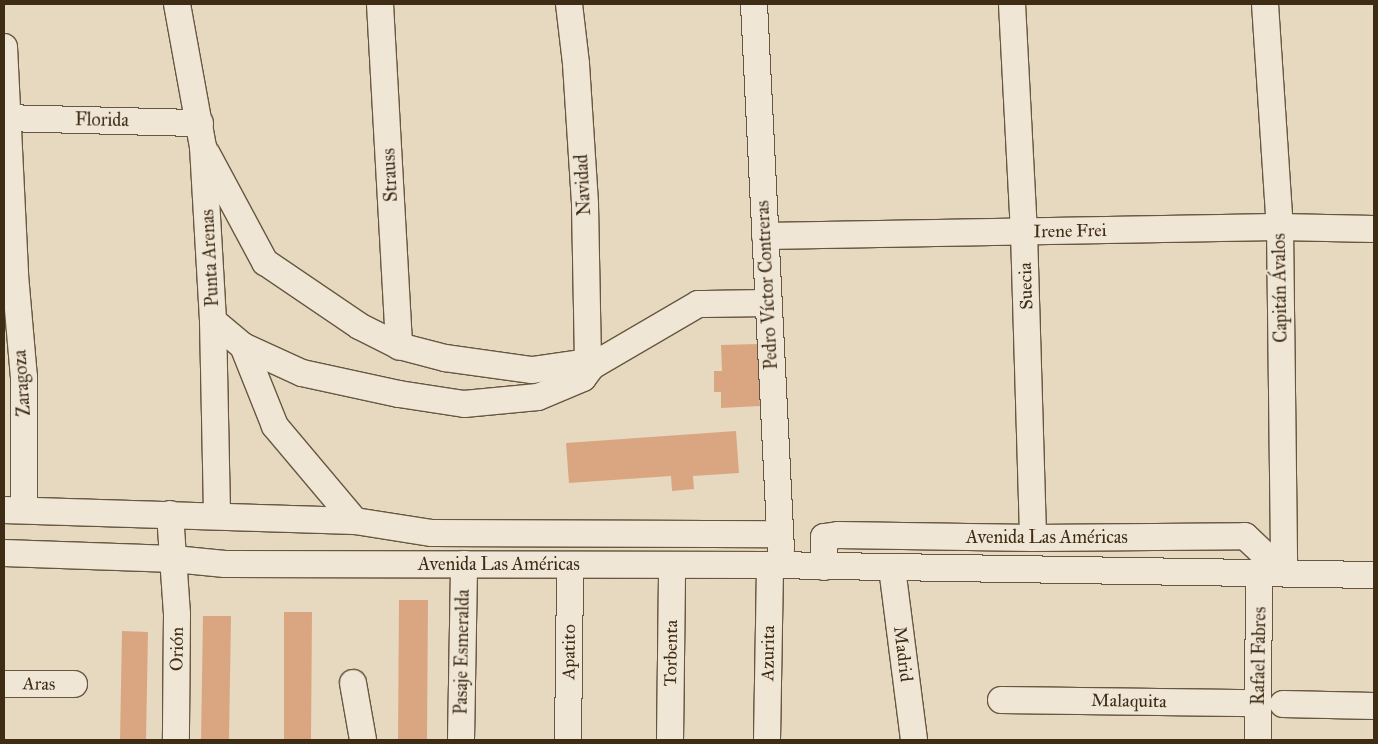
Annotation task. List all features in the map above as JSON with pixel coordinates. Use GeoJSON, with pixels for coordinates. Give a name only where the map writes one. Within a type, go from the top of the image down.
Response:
{"type":"FeatureCollection","features":[{"type":"Feature","properties":{"kind":"street","name":"Punta Arenas"},"geometry":{"type":"LineString","coordinates":[[177,4],[202,135],[213,321],[217,515]]}},
{"type":"Feature","properties":{"kind":"street","name":"Strauss"},"geometry":{"type":"LineString","coordinates":[[380,4],[399,346]]}},
{"type":"Feature","properties":{"kind":"street","name":"Navidad"},"geometry":{"type":"LineString","coordinates":[[569,4],[578,83],[585,205],[588,355],[592,366]]}},
{"type":"Feature","properties":{"kind":"street","name":"Pedro Víctor Contreras"},"geometry":{"type":"LineString","coordinates":[[754,4],[780,534],[775,565]]}},
{"type":"Feature","properties":{"kind":"street","name":"Suecia"},"geometry":{"type":"LineString","coordinates":[[1012,4],[1024,232],[1033,538]]}},
{"type":"Feature","properties":{"kind":"street","name":"Capitán Ávalos"},"geometry":{"type":"LineString","coordinates":[[1265,4],[1280,227],[1271,573]]}},
{"type":"Feature","properties":{"kind":"street","name":"Zaragoza"},"geometry":{"type":"LineString","coordinates":[[4,47],[5,118],[24,377],[14,510]]}},
{"type":"Feature","properties":{"kind":"street","name":"Florida"},"geometry":{"type":"LineString","coordinates":[[5,118],[202,135]]}},
{"type":"Feature","properties":{"kind":"street"},"geometry":{"type":"LineString","coordinates":[[202,135],[265,262],[359,326],[399,346],[445,358],[532,370],[581,363],[592,366]]}},
{"type":"Feature","properties":{"kind":"street","name":"Irene Frei"},"geometry":{"type":"LineString","coordinates":[[765,236],[1280,227],[1374,229]]}},
{"type":"Feature","properties":{"kind":"street"},"geometry":{"type":"LineString","coordinates":[[213,321],[243,346],[302,373],[399,394],[464,404],[538,397],[583,378],[592,366],[698,304],[768,303]]}},
{"type":"Feature","properties":{"kind":"street"},"geometry":{"type":"LineString","coordinates":[[243,346],[275,426],[355,521]]}},
{"type":"Feature","properties":{"kind":"street","name":"Avenida Las Américas"},"geometry":{"type":"LineString","coordinates":[[14,510],[217,515],[355,521],[432,533],[780,534]]}},
{"type":"Feature","properties":{"kind":"street"},"geometry":{"type":"LineString","coordinates":[[170,514],[174,559]]}},
{"type":"Feature","properties":{"kind":"street","name":"Avenida Las Américas"},"geometry":{"type":"LineString","coordinates":[[824,567],[824,537],[838,535],[1033,538],[1245,536],[1271,573]]}},
{"type":"Feature","properties":{"kind":"street","name":"Avenida Las Américas"},"geometry":{"type":"LineString","coordinates":[[4,553],[174,559],[225,564],[775,565],[1374,575]]}},
{"type":"Feature","properties":{"kind":"street","name":"Orión"},"geometry":{"type":"LineString","coordinates":[[174,559],[177,614],[176,740]]}},
{"type":"Feature","properties":{"kind":"street","name":"Pasaje Esmeralda"},"geometry":{"type":"LineString","coordinates":[[461,740],[464,564]]}},
{"type":"Feature","properties":{"kind":"street","name":"Apatito"},"geometry":{"type":"LineString","coordinates":[[568,740],[570,565]]}},
{"type":"Feature","properties":{"kind":"street","name":"Torbenta"},"geometry":{"type":"LineString","coordinates":[[670,740],[672,565]]}},
{"type":"Feature","properties":{"kind":"street","name":"Azurita"},"geometry":{"type":"LineString","coordinates":[[767,740],[775,565]]}},
{"type":"Feature","properties":{"kind":"street","name":"Madrid"},"geometry":{"type":"LineString","coordinates":[[892,568],[914,740]]}},
{"type":"Feature","properties":{"kind":"street","name":"Rafael Fabres"},"geometry":{"type":"LineString","coordinates":[[1258,740],[1271,703],[1271,573]]}},
{"type":"Feature","properties":{"kind":"street"},"geometry":{"type":"LineString","coordinates":[[353,683],[363,740]]}},
{"type":"Feature","properties":{"kind":"street","name":"Aras"},"geometry":{"type":"LineString","coordinates":[[4,684],[74,684]]}},
{"type":"Feature","properties":{"kind":"street","name":"Malaquita"},"geometry":{"type":"LineString","coordinates":[[1001,700],[1374,706]]}},
{"type":"Feature","properties":{"kind":"building"},"geometry":{"type":"Polygon","coordinates":[[[758,344],[760,406],[721,408],[721,392],[714,392],[714,371],[722,371],[721,345],[758,344]]]}},
{"type":"Feature","properties":{"kind":"building"},"geometry":{"type":"Polygon","coordinates":[[[736,431],[739,473],[693,476],[694,489],[672,491],[671,476],[569,483],[566,443],[736,431]]]}},
{"type":"Feature","properties":{"kind":"building"},"geometry":{"type":"Polygon","coordinates":[[[399,600],[428,600],[427,740],[398,740],[399,600]]]}},
{"type":"Feature","properties":{"kind":"building"},"geometry":{"type":"Polygon","coordinates":[[[284,612],[312,612],[311,740],[284,740],[284,612]]]}},
{"type":"Feature","properties":{"kind":"building"},"geometry":{"type":"Polygon","coordinates":[[[203,616],[231,616],[229,740],[201,740],[203,616]]]}},
{"type":"Feature","properties":{"kind":"building"},"geometry":{"type":"Polygon","coordinates":[[[122,631],[148,632],[146,740],[120,740],[122,631]]]}}]}
